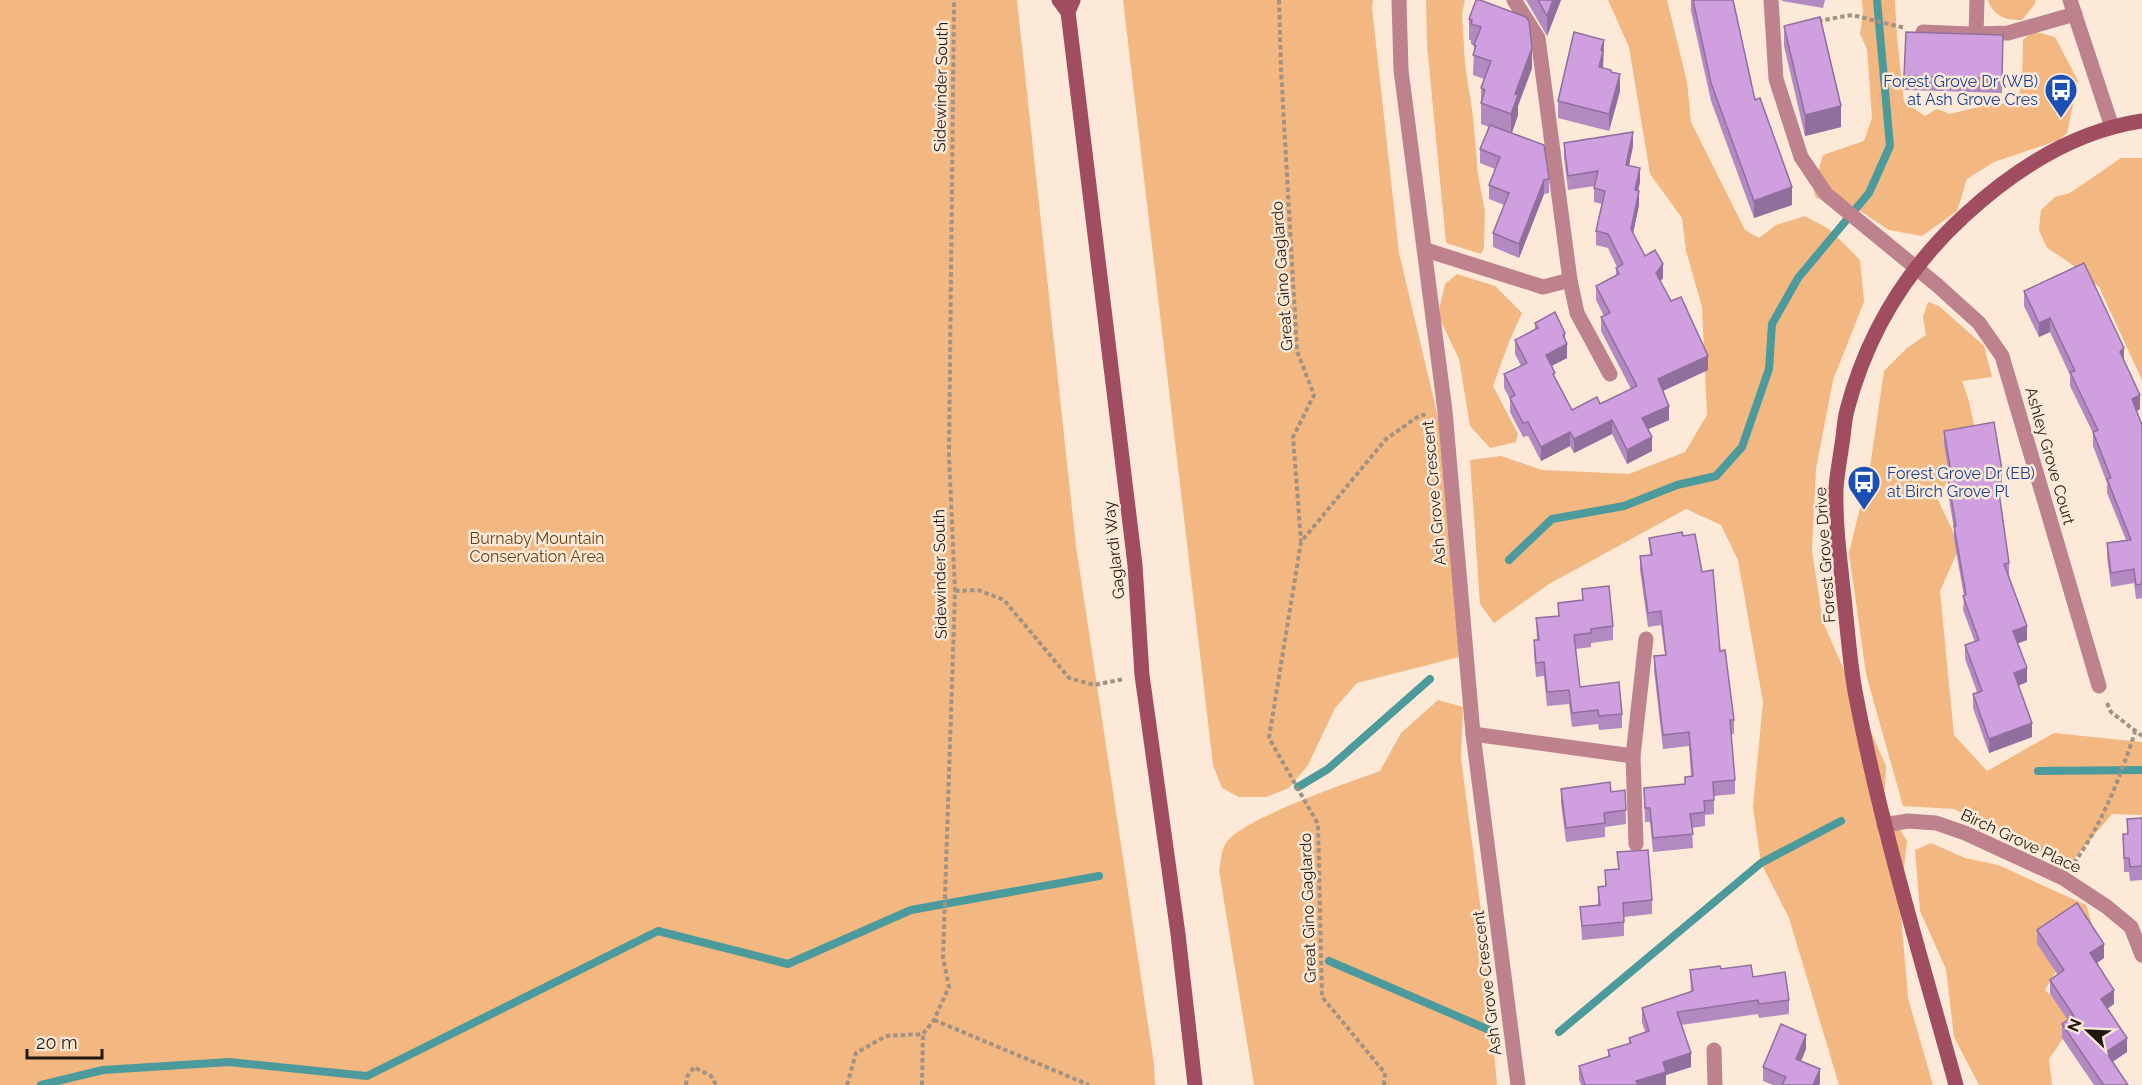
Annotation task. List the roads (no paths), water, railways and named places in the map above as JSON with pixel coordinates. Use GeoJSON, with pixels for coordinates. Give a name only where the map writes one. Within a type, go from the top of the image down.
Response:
{"type":"FeatureCollection","features":[{"type":"Feature","properties":{"kind":"street","name":"Ash Grove Crescent"},"geometry":{"type":"LineString","coordinates":[[1399,0],[1401,70],[1445,411],[1473,734],[1518,1085]]}},
{"type":"Feature","properties":{"kind":"street"},"geometry":{"type":"LineString","coordinates":[[1514,0],[1538,38],[1570,280],[1577,313],[1610,375]]}},
{"type":"Feature","properties":{"kind":"street","name":"Ashley Grove Court"},"geometry":{"type":"LineString","coordinates":[[1771,0],[1776,79],[1801,157],[1826,194],[1979,323],[2002,356],[2099,686]]}},
{"type":"Feature","properties":{"kind":"street"},"geometry":{"type":"LineString","coordinates":[[1976,34],[1977,0]]}},
{"type":"Feature","properties":{"kind":"street","name":"Gaglardi Way"},"geometry":{"type":"LineString","coordinates":[[1067,4],[1135,565],[1142,675],[1178,934],[1195,1085]]}},
{"type":"Feature","properties":{"kind":"street"},"geometry":{"type":"LineString","coordinates":[[1923,32],[2007,33],[2073,7],[2112,127]]}},
{"type":"Feature","properties":{"kind":"street","name":"Forest Grove Drive"},"geometry":{"type":"LineString","coordinates":[[1956,1085],[1884,825],[1855,688],[1840,561],[1836,488],[1846,412],[1866,350],[1890,305],[1915,267],[1948,230],[1989,193],[2027,166],[2083,137],[2112,127],[2142,121]]}},
{"type":"Feature","properties":{"kind":"street"},"geometry":{"type":"LineString","coordinates":[[1426,250],[1543,287],[1570,280]]}},
{"type":"Feature","properties":{"kind":"street"},"geometry":{"type":"LineString","coordinates":[[1636,844],[1634,756],[1646,639]]}},
{"type":"Feature","properties":{"kind":"street"},"geometry":{"type":"LineString","coordinates":[[1473,734],[1634,756]]}},
{"type":"Feature","properties":{"kind":"street","name":"Birch Grove Place"},"geometry":{"type":"LineString","coordinates":[[1884,825],[1908,821],[1936,823],[1965,833],[2063,878],[2136,927],[2142,955]]}},
{"type":"Feature","properties":{"kind":"street"},"geometry":{"type":"LineString","coordinates":[[1714,1050],[1714,1085]]}},
{"type":"Feature","properties":{"kind":"waterway"},"geometry":{"type":"LineString","coordinates":[[1509,560],[1552,519],[1624,506],[1677,485],[1716,476],[1742,447],[1769,369],[1772,324],[1798,278],[1869,193],[1890,146],[1877,0]]}},
{"type":"Feature","properties":{"kind":"waterway"},"geometry":{"type":"LineString","coordinates":[[1298,787],[1328,769],[1430,679]]}},
{"type":"Feature","properties":{"kind":"waterway"},"geometry":{"type":"LineString","coordinates":[[2038,771],[2142,770]]}},
{"type":"Feature","properties":{"kind":"waterway"},"geometry":{"type":"LineString","coordinates":[[1559,1032],[1761,863],[1841,821]]}},
{"type":"Feature","properties":{"kind":"waterway"},"geometry":{"type":"LineString","coordinates":[[41,1085],[103,1070],[229,1062],[367,1076],[658,931],[788,964],[911,910],[1099,876]]}},
{"type":"Feature","properties":{"kind":"waterway"},"geometry":{"type":"LineString","coordinates":[[1329,961],[1494,1032]]}},
{"type":"Feature","properties":{"kind":"place","name":"Forest Grove Dr (WB) at Ash Grove Cres"},"geometry":{"type":"Point","coordinates":[2061,119]}},
{"type":"Feature","properties":{"kind":"place","name":"Forest Grove Dr (EB) at Birch Grove Pl"},"geometry":{"type":"Point","coordinates":[1864,511]}},
{"type":"Feature","properties":{"kind":"park label","name":"Burnaby Mountain Conservation Area"},"geometry":{"type":"Point","coordinates":[537,547]}}]}
